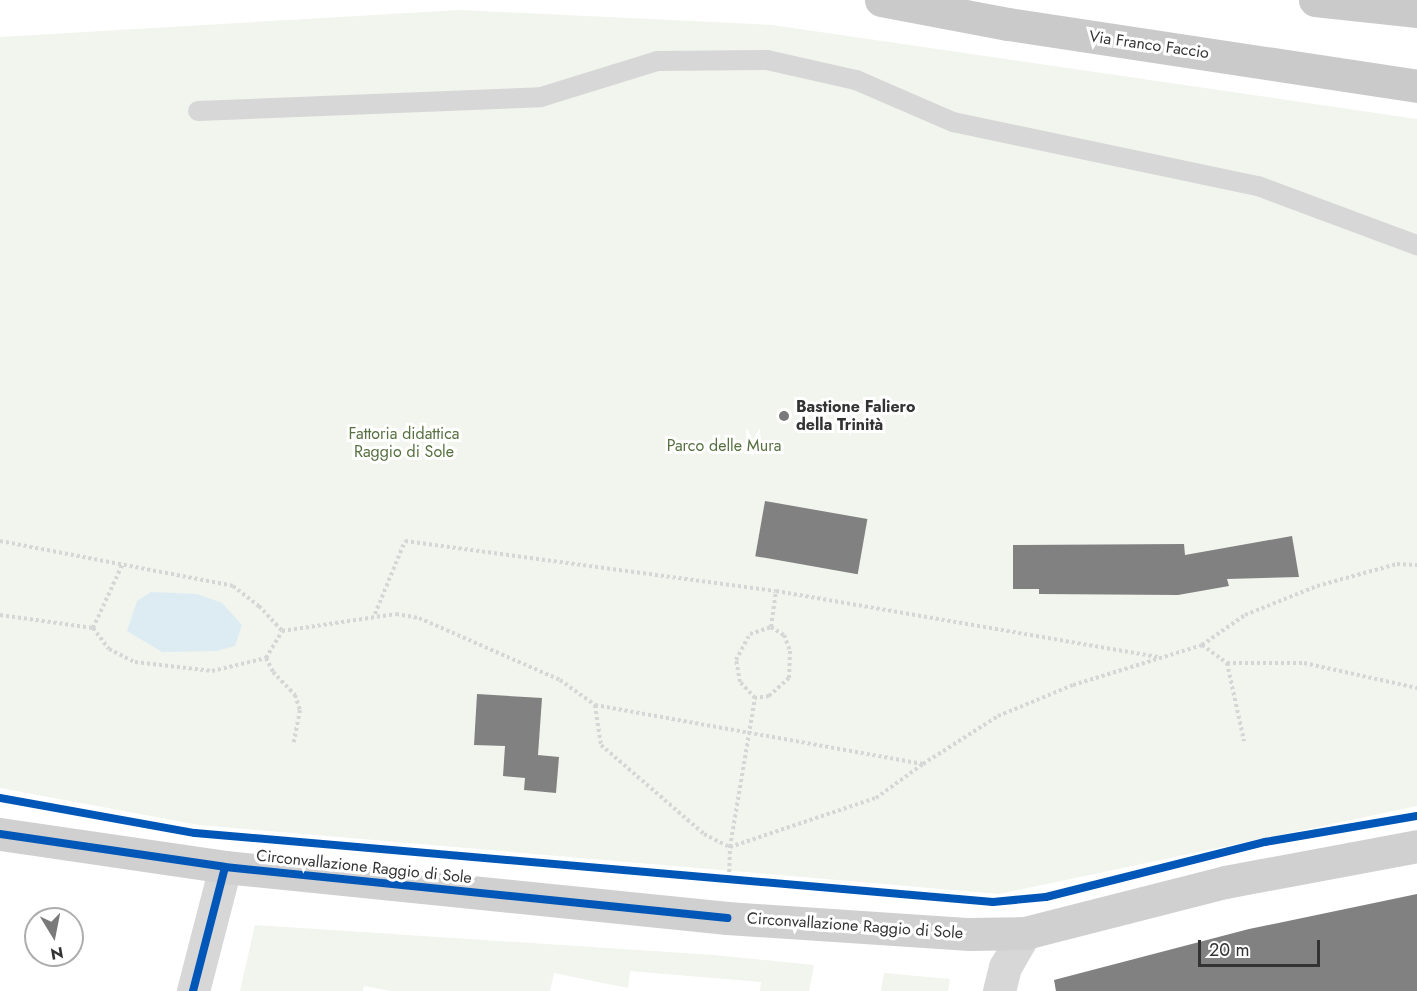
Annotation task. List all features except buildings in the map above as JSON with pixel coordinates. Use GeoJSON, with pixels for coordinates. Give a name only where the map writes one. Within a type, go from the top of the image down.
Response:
{"type":"FeatureCollection","features":[{"type":"Feature","properties":{"kind":"main road","name":"Via Franco Faccio"},"geometry":{"type":"LineString","coordinates":[[881,0],[1008,24],[1417,86]]}},
{"type":"Feature","properties":{"kind":"main road"},"geometry":{"type":"LineString","coordinates":[[1315,0],[1417,11]]}},
{"type":"Feature","properties":{"kind":"street","name":"Circonvallazione Raggio di Sole"},"geometry":{"type":"LineString","coordinates":[[0,834],[225,867],[727,918],[969,934],[1025,933],[1225,882],[1417,846]]}},
{"type":"Feature","properties":{"kind":"street"},"geometry":{"type":"LineString","coordinates":[[193,991],[225,867]]}},
{"type":"Feature","properties":{"kind":"street"},"geometry":{"type":"LineString","coordinates":[[999,991],[1005,967],[1025,933]]}},
{"type":"Feature","properties":{"kind":"lane"},"geometry":{"type":"LineString","coordinates":[[198,111],[541,97],[657,61],[767,60],[855,80],[953,122],[1258,186],[1417,245]]}},
{"type":"Feature","properties":{"kind":"path"},"geometry":{"type":"LineString","coordinates":[[0,540],[233,586],[259,606],[282,631]]}},
{"type":"Feature","properties":{"kind":"path"},"geometry":{"type":"LineString","coordinates":[[375,614],[405,541],[776,591],[1160,657]]}},
{"type":"Feature","properties":{"kind":"path"},"geometry":{"type":"LineString","coordinates":[[93,628],[123,563]]}},
{"type":"Feature","properties":{"kind":"path"},"geometry":{"type":"LineString","coordinates":[[595,705],[601,745],[705,834],[730,847],[876,798],[923,764],[998,716],[1073,685],[1202,645],[1245,615],[1317,586],[1397,564],[1417,566]]}},
{"type":"Feature","properties":{"kind":"path"},"geometry":{"type":"LineString","coordinates":[[771,627],[776,591]]}},
{"type":"Feature","properties":{"kind":"path"},"geometry":{"type":"LineString","coordinates":[[0,615],[93,628],[109,649],[135,662],[212,671],[266,658],[282,631],[375,614],[419,618],[560,680],[595,705],[923,764]]}},
{"type":"Feature","properties":{"kind":"path"},"geometry":{"type":"LineString","coordinates":[[755,698],[740,682],[736,660],[750,634],[771,627]]}},
{"type":"Feature","properties":{"kind":"path"},"geometry":{"type":"LineString","coordinates":[[755,698],[769,696],[789,678],[790,651],[784,635],[771,627]]}},
{"type":"Feature","properties":{"kind":"path"},"geometry":{"type":"LineString","coordinates":[[1202,645],[1227,663],[1304,663],[1417,688]]}},
{"type":"Feature","properties":{"kind":"path"},"geometry":{"type":"LineString","coordinates":[[266,658],[273,672],[296,695],[300,710],[294,741]]}},
{"type":"Feature","properties":{"kind":"path"},"geometry":{"type":"LineString","coordinates":[[1227,663],[1244,741]]}},
{"type":"Feature","properties":{"kind":"path"},"geometry":{"type":"LineString","coordinates":[[729,878],[730,847],[755,698]]}},
{"type":"Feature","properties":{"kind":"path"},"geometry":{"type":"LineString","coordinates":[[717,877],[740,879]]}},
{"type":"Feature","properties":{"kind":"green space","name":"Parco delle Mura"},"geometry":{"type":"Polygon","coordinates":[[[460,10],[772,25],[1417,119],[1417,806],[999,894],[199,825],[0,788],[0,37],[460,10]]]}},
{"type":"Feature","properties":{"kind":"green space"},"geometry":{"type":"Polygon","coordinates":[[[255,925],[714,955],[814,965],[809,991],[760,991],[761,982],[630,971],[628,988],[554,973],[550,991],[391,991],[364,986],[363,991],[240,991],[255,925]]]}},
{"type":"Feature","properties":{"kind":"green space"},"geometry":{"type":"Polygon","coordinates":[[[884,973],[950,979],[948,991],[881,991],[884,973]]]}},
{"type":"Feature","properties":{"kind":"shaded area"},"geometry":{"type":"Polygon","coordinates":[[[151,592],[197,594],[222,603],[242,625],[235,646],[216,651],[162,652],[127,631],[137,601],[151,592]]]}},
{"type":"Feature","properties":{"kind":"cycle path"},"geometry":{"type":"LineString","coordinates":[[0,798],[195,833],[993,902],[1046,897],[1265,842],[1417,816]]}},
{"type":"Feature","properties":{"kind":"cycle path"},"geometry":{"type":"LineString","coordinates":[[0,834],[225,867],[727,918]]}},
{"type":"Feature","properties":{"kind":"cycle path"},"geometry":{"type":"LineString","coordinates":[[193,991],[225,867]]}},
{"type":"Feature","properties":{"kind":"place","name":"Bastione Faliero della Trinità"},"geometry":{"type":"Point","coordinates":[784,416]}},
{"type":"Feature","properties":{"kind":"park label","name":"Fattoria didattica Raggio di Sole"},"geometry":{"type":"Point","coordinates":[404,443]}}]}
